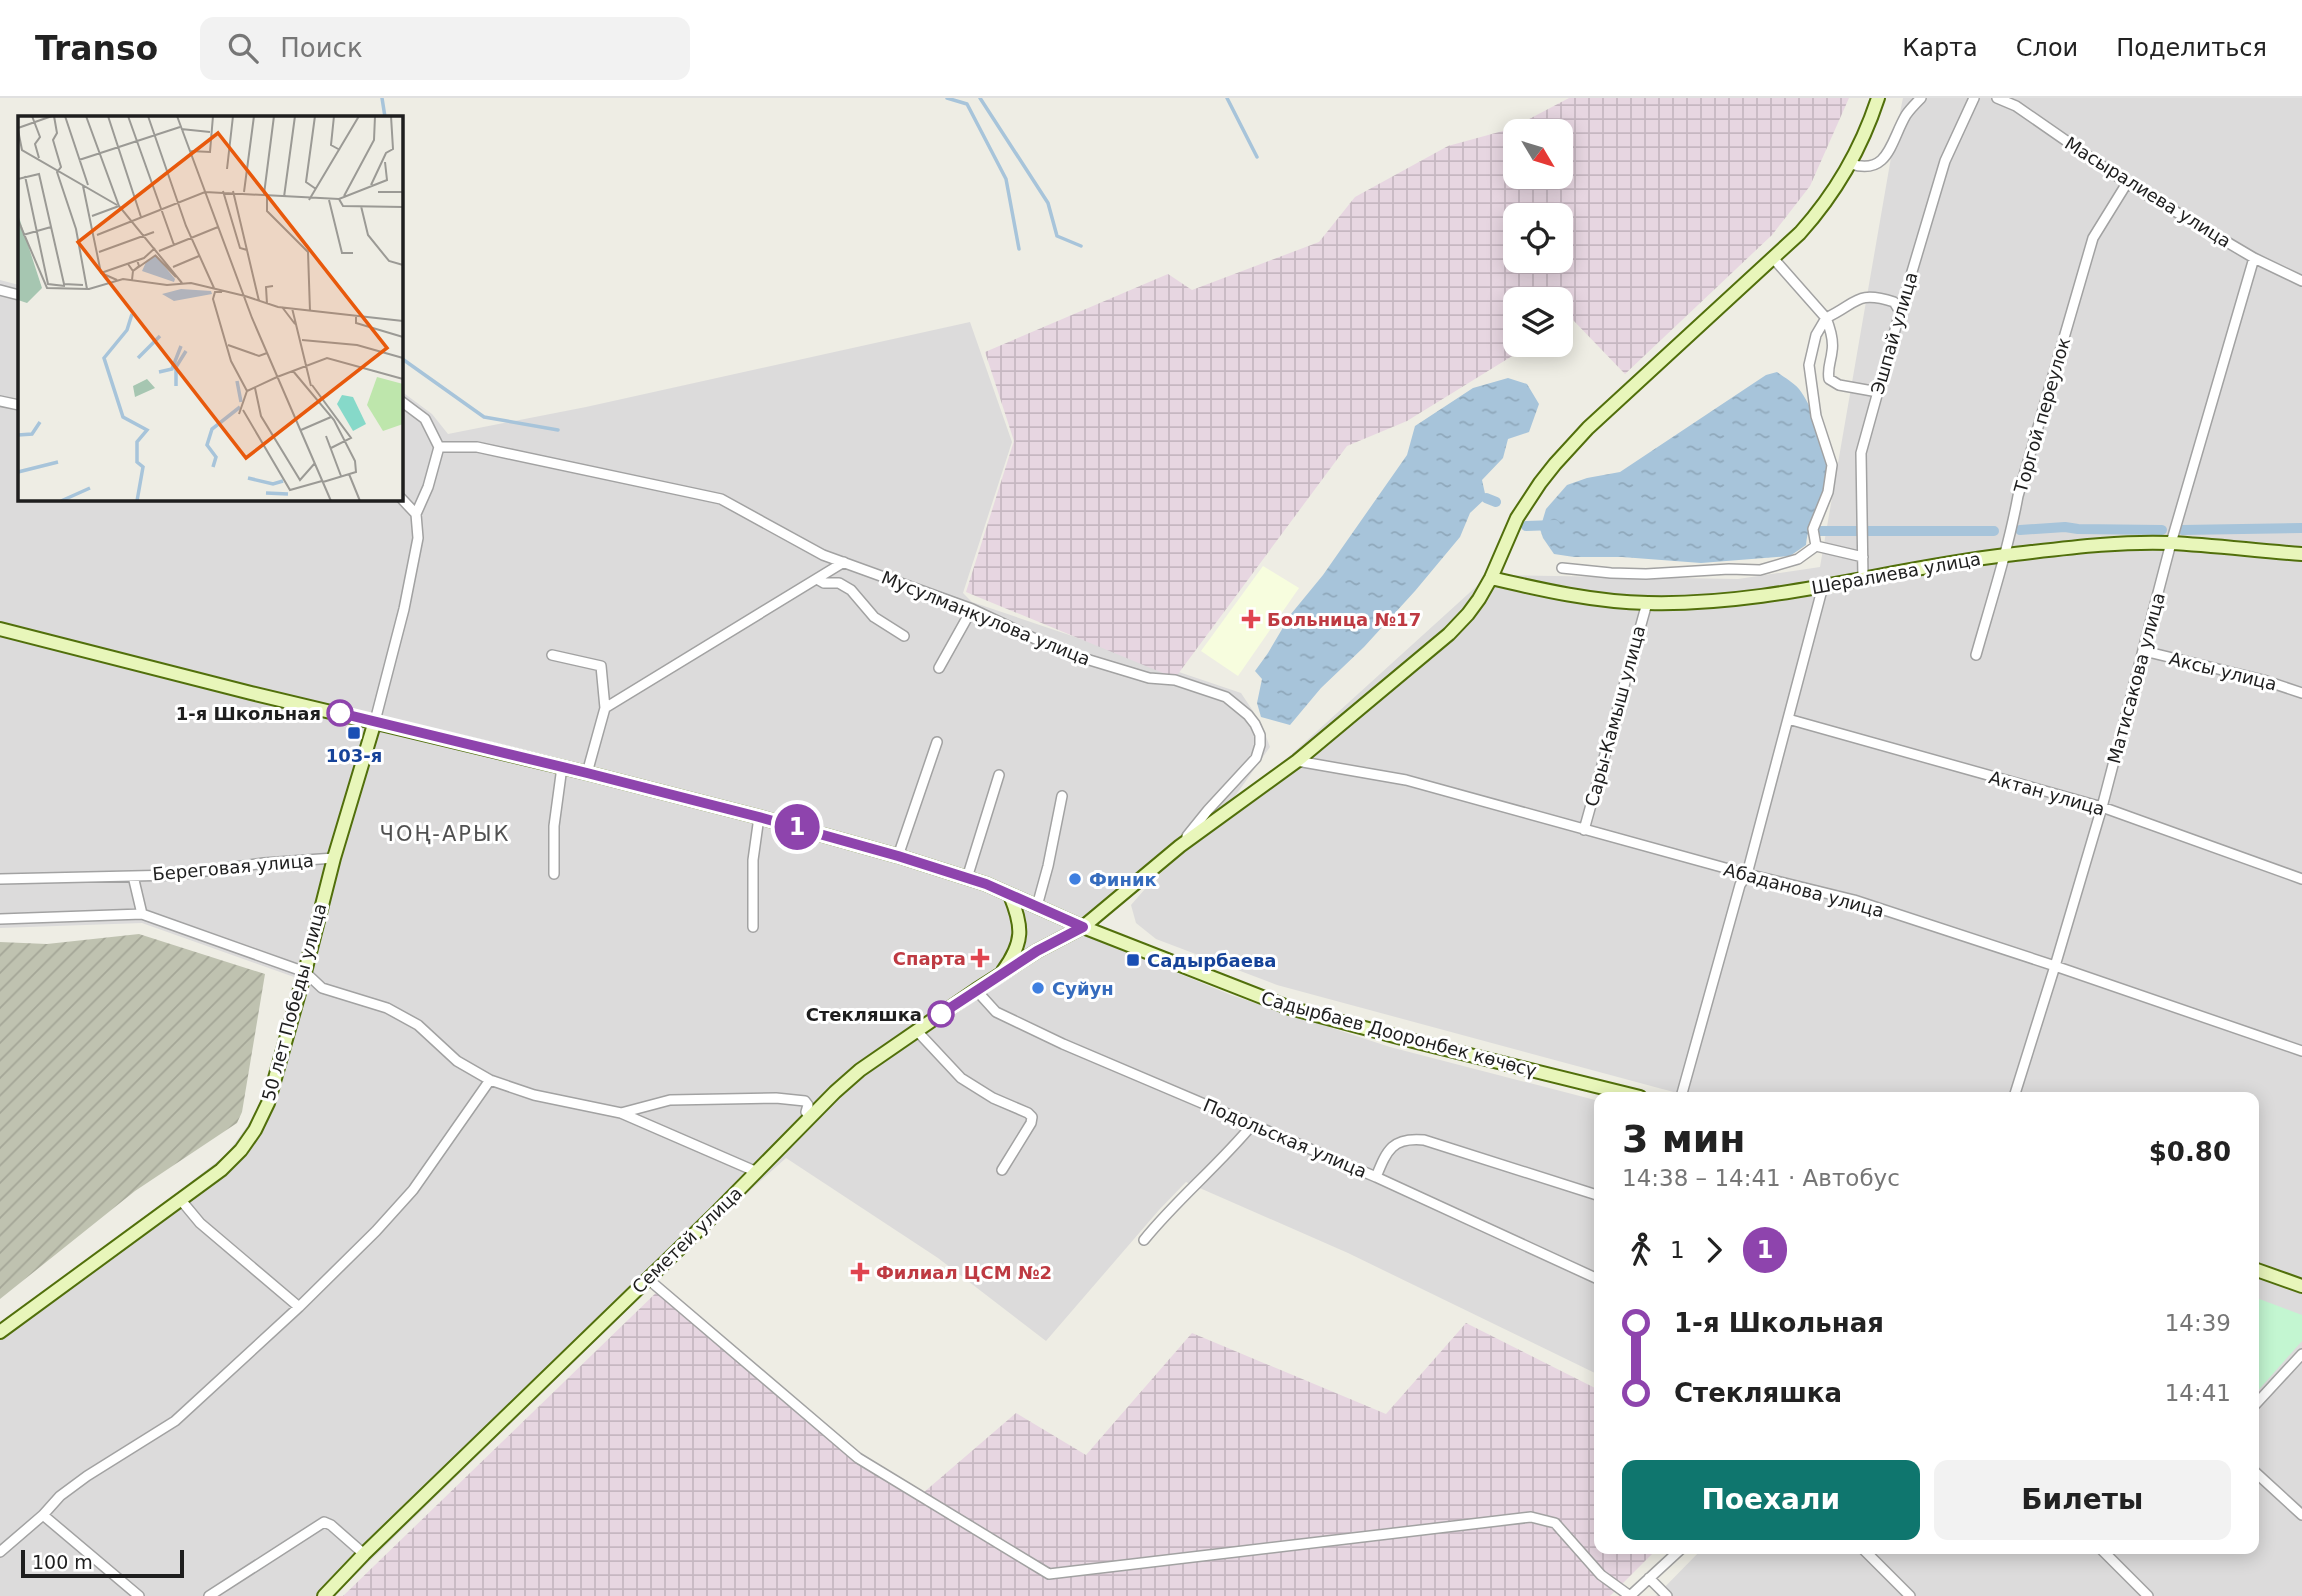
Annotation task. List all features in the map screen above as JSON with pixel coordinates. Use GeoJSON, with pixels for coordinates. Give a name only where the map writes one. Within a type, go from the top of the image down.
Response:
{"type":"FeatureCollection","features":[{"type":"Feature","properties":{"kind":"main road","name":"Семетей улица"},"geometry":{"type":"LineString","coordinates":[[324,1596],[757,1172],[810,1116],[860,1070],[976,990],[1037,951],[1083,927],[1180,846],[1297,761],[1449,634],[1468,614],[1491,578],[1517,519],[1555,464],[1588,428],[1773,258],[1824,207],[1851,164],[1878,98]]}},
{"type":"Feature","properties":{"kind":"main road","name":"Шералиева улица"},"geometry":{"type":"LineString","coordinates":[[1491,578],[1562,593],[1647,603],[1740,598],[2004,555],[2104,545],[2171,543],[2302,554]]}},
{"type":"Feature","properties":{"kind":"main road","name":"Садырбаев Дооронбек көчөсү"},"geometry":{"type":"LineString","coordinates":[[0,629],[251,693],[587,773],[898,856],[967,878],[1083,927],[1290,1007],[1413,1041],[1620,1092]]}},
{"type":"Feature","properties":{"kind":"main road","name":"50 лет Победы улица"},"geometry":{"type":"LineString","coordinates":[[0,1332],[221,1170],[241,1150],[255,1130],[268,1103],[334,858],[375,721]]}},
{"type":"Feature","properties":{"kind":"main road"},"geometry":{"type":"LineString","coordinates":[[998,976],[1017,949],[1020,935],[1020,922],[1010,895]]}},
{"type":"Feature","properties":{"kind":"main road"},"geometry":{"type":"LineString","coordinates":[[2259,1271],[2302,1286]]}},
{"type":"Feature","properties":{"kind":"street"},"geometry":{"type":"LineString","coordinates":[[1851,164],[1863,168],[1874,166],[1883,159],[1891,148],[1905,116],[1921,98]]}},
{"type":"Feature","properties":{"kind":"street","name":"Эшпай улица"},"geometry":{"type":"LineString","coordinates":[[1863,578],[1861,453],[1945,161],[1974,98]]}},
{"type":"Feature","properties":{"kind":"street","name":"Масыралиева улица"},"geometry":{"type":"LineString","coordinates":[[1997,98],[2016,106],[2127,183],[2254,258],[2302,281]]}},
{"type":"Feature","properties":{"kind":"street","name":"Торгой переулок"},"geometry":{"type":"LineString","coordinates":[[1976,655],[2011,537],[2018,496],[2093,238],[2127,183]]}},
{"type":"Feature","properties":{"kind":"street"},"geometry":{"type":"LineString","coordinates":[[1773,258],[1826,318],[1833,349],[1828,370],[1829,379],[1839,385],[1878,393]]}},
{"type":"Feature","properties":{"kind":"street","name":"Матисакова улица"},"geometry":{"type":"LineString","coordinates":[[2016,1092],[2102,807],[2171,543],[2254,258]]}},
{"type":"Feature","properties":{"kind":"street"},"geometry":{"type":"LineString","coordinates":[[0,290],[18,295]]}},
{"type":"Feature","properties":{"kind":"street"},"geometry":{"type":"LineString","coordinates":[[1816,546],[1813,530],[1828,492],[1832,465],[1816,416],[1809,365],[1816,335],[1826,318],[1862,296],[1894,302],[1900,313]]}},
{"type":"Feature","properties":{"kind":"street"},"geometry":{"type":"LineString","coordinates":[[0,401],[18,405]]}},
{"type":"Feature","properties":{"kind":"street"},"geometry":{"type":"LineString","coordinates":[[375,721],[404,609],[418,537],[416,514],[428,487],[439,447],[425,419],[402,402]]}},
{"type":"Feature","properties":{"kind":"street","name":"Мусулманкулова улица"},"geometry":{"type":"LineString","coordinates":[[439,447],[477,447],[721,499],[823,555],[972,609],[1063,652],[1149,678],[1175,680],[1226,697],[1248,715],[1260,735],[1256,758],[1208,810],[1180,846]]}},
{"type":"Feature","properties":{"kind":"street"},"geometry":{"type":"LineString","coordinates":[[402,499],[416,514]]}},
{"type":"Feature","properties":{"kind":"street"},"geometry":{"type":"LineString","coordinates":[[1562,568],[1634,574],[1760,570],[1798,559],[1816,546],[1863,557]]}},
{"type":"Feature","properties":{"kind":"street"},"geometry":{"type":"LineString","coordinates":[[605,708],[844,562]]}},
{"type":"Feature","properties":{"kind":"street"},"geometry":{"type":"LineString","coordinates":[[817,579],[824,583],[839,583],[851,590],[874,617],[904,636]]}},
{"type":"Feature","properties":{"kind":"street"},"geometry":{"type":"LineString","coordinates":[[1682,1092],[1740,886],[1747,874],[1823,586]]}},
{"type":"Feature","properties":{"kind":"street","name":"Сары-Камыш улица"},"geometry":{"type":"LineString","coordinates":[[1584,830],[1647,603]]}},
{"type":"Feature","properties":{"kind":"street"},"geometry":{"type":"LineString","coordinates":[[939,667],[972,609]]}},
{"type":"Feature","properties":{"kind":"street","name":"Аксы улица"},"geometry":{"type":"LineString","coordinates":[[2144,651],[2302,693]]}},
{"type":"Feature","properties":{"kind":"street"},"geometry":{"type":"LineString","coordinates":[[552,655],[601,666],[605,708],[587,773]]}},
{"type":"Feature","properties":{"kind":"street","name":"Актан улица"},"geometry":{"type":"LineString","coordinates":[[1788,719],[2102,807],[2302,879]]}},
{"type":"Feature","properties":{"kind":"street"},"geometry":{"type":"LineString","coordinates":[[898,856],[937,742]]}},
{"type":"Feature","properties":{"kind":"street","name":"Абаданова улица"},"geometry":{"type":"LineString","coordinates":[[1297,761],[1406,780],[1854,901],[2055,966],[2302,1051]]}},
{"type":"Feature","properties":{"kind":"street"},"geometry":{"type":"LineString","coordinates":[[554,874],[554,826],[562,767]]}},
{"type":"Feature","properties":{"kind":"street"},"geometry":{"type":"LineString","coordinates":[[967,878],[999,775]]}},
{"type":"Feature","properties":{"kind":"street"},"geometry":{"type":"LineString","coordinates":[[1037,906],[1062,796]]}},
{"type":"Feature","properties":{"kind":"street"},"geometry":{"type":"LineString","coordinates":[[754,927],[753,860],[759,817]]}},
{"type":"Feature","properties":{"kind":"street","name":"Береговая улица"},"geometry":{"type":"LineString","coordinates":[[0,878],[176,875],[264,863],[334,858]]}},
{"type":"Feature","properties":{"kind":"street","name":"Береговая улица"},"geometry":{"type":"LineString","coordinates":[[133,876],[142,914]]}},
{"type":"Feature","properties":{"kind":"street"},"geometry":{"type":"LineString","coordinates":[[0,919],[142,914],[305,972],[322,988],[387,1008],[418,1025],[457,1061],[490,1080],[534,1095],[621,1113],[757,1172]]}},
{"type":"Feature","properties":{"kind":"street","name":"Подольская улица"},"geometry":{"type":"LineString","coordinates":[[976,990],[996,1012],[1063,1044],[1376,1177],[1594,1277]]}},
{"type":"Feature","properties":{"kind":"street"},"geometry":{"type":"LineString","coordinates":[[917,1031],[961,1078],[993,1098],[1032,1117],[1002,1170]]}},
{"type":"Feature","properties":{"kind":"street"},"geometry":{"type":"LineString","coordinates":[[0,1552],[43,1515],[60,1496],[175,1421],[299,1307],[376,1231],[412,1190],[490,1080]]}},
{"type":"Feature","properties":{"kind":"street"},"geometry":{"type":"LineString","coordinates":[[621,1113],[670,1100],[776,1098],[805,1101],[808,1105],[806,1112],[810,1116]]}},
{"type":"Feature","properties":{"kind":"street"},"geometry":{"type":"LineString","coordinates":[[1144,1240],[1166,1212],[1227,1155],[1252,1125]]}},
{"type":"Feature","properties":{"kind":"street"},"geometry":{"type":"LineString","coordinates":[[1376,1177],[1389,1150],[1398,1142],[1409,1139],[1424,1140],[1594,1194]]}},
{"type":"Feature","properties":{"kind":"street"},"geometry":{"type":"LineString","coordinates":[[180,1199],[200,1223],[299,1307]]}},
{"type":"Feature","properties":{"kind":"street"},"geometry":{"type":"LineString","coordinates":[[648,1279],[858,1458],[1049,1574],[1531,1517],[1555,1523],[1601,1575],[1630,1596],[1675,1554]]}},
{"type":"Feature","properties":{"kind":"street"},"geometry":{"type":"LineString","coordinates":[[2259,1401],[2302,1354]]}},
{"type":"Feature","properties":{"kind":"street"},"geometry":{"type":"LineString","coordinates":[[2259,1476],[2302,1515]]}},
{"type":"Feature","properties":{"kind":"street"},"geometry":{"type":"LineString","coordinates":[[43,1515],[139,1596]]}},
{"type":"Feature","properties":{"kind":"street"},"geometry":{"type":"LineString","coordinates":[[209,1596],[324,1522],[364,1554]]}},
{"type":"Feature","properties":{"kind":"street"},"geometry":{"type":"LineString","coordinates":[[1868,1554],[1910,1596]]}},
{"type":"Feature","properties":{"kind":"street"},"geometry":{"type":"LineString","coordinates":[[2106,1554],[2148,1596]]}},
{"type":"Feature","properties":{"kind":"street"},"geometry":{"type":"LineString","coordinates":[[1649,1578],[1667,1596]]}},
{"type":"Feature","properties":{"kind":"shaded area"},"geometry":{"type":"Polygon","coordinates":[[[1569,98],[1849,98],[1810,186],[1772,235],[1625,374],[1573,320],[1573,287],[1503,287],[1503,357],[1511,357],[1407,421],[1347,446],[1175,678],[966,592],[1014,441],[985,352],[1168,274],[1192,290],[1319,242],[1355,197],[1448,146],[1503,131],[1503,189],[1573,189],[1573,119],[1529,119],[1569,98]]]}},
{"type":"Feature","properties":{"kind":"shaded area"},"geometry":{"type":"Polygon","coordinates":[[[1903,98],[2302,98],[2302,1596],[1656,1596],[1697,1554],[2259,1554],[2259,1092],[1673,1092],[1277,985],[1156,939],[1136,923],[1131,905],[1151,882],[1489,575],[1738,579],[1820,567],[1903,98]]]}},
{"type":"Feature","properties":{"kind":"shaded area","name":"ЧОҢ-АРЫК"},"geometry":{"type":"Polygon","coordinates":[[[0,280],[18,285],[18,500],[402,500],[402,392],[432,414],[448,434],[586,407],[970,322],[1012,442],[963,593],[972,602],[1241,693],[1261,723],[1270,747],[1233,799],[1142,868],[1100,905],[1098,940],[1231,995],[1390,1047],[1594,1100],[1594,1373],[1348,1253],[1186,1182],[1046,1341],[938,1258],[786,1158],[334,1596],[0,1596],[0,1322],[130,1229],[227,1154],[253,1118],[268,1083],[294,977],[142,923],[0,928],[0,280]]]}},
{"type":"Feature","properties":{"kind":"shaded area","name":"Больница №17"},"geometry":{"type":"Polygon","coordinates":[[[1263,566],[1299,588],[1238,676],[1201,651],[1263,566]]]}},
{"type":"Feature","properties":{"kind":"shaded area"},"geometry":{"type":"Polygon","coordinates":[[[139,934],[265,974],[242,1112],[237,1123],[135,1191],[0,1299],[0,942],[47,944],[139,934]]]}},
{"type":"Feature","properties":{"kind":"shaded area"},"geometry":{"type":"Polygon","coordinates":[[[661,1288],[916,1499],[1016,1413],[1086,1455],[1192,1333],[1386,1414],[1466,1323],[1594,1387],[1594,1554],[1652,1554],[1610,1596],[343,1596],[661,1288]]]}},
{"type":"Feature","properties":{"kind":"shaded area"},"geometry":{"type":"Polygon","coordinates":[[[2259,1299],[2302,1315],[2302,1341],[2259,1389],[2259,1299]]]}},
{"type":"Feature","properties":{"kind":"water"},"geometry":{"type":"Polygon","coordinates":[[[1777,372],[1797,387],[1804,397],[1820,434],[1827,461],[1827,482],[1809,529],[1806,545],[1790,556],[1701,563],[1554,554],[1540,529],[1546,509],[1567,485],[1620,472],[1766,375],[1777,372]]]}},
{"type":"Feature","properties":{"kind":"water"},"geometry":{"type":"Polygon","coordinates":[[[1508,378],[1527,384],[1539,404],[1529,432],[1508,439],[1503,458],[1482,480],[1486,498],[1470,513],[1460,537],[1415,591],[1364,647],[1321,688],[1290,725],[1261,717],[1257,703],[1262,679],[1255,671],[1291,614],[1323,575],[1407,455],[1415,426],[1473,388],[1508,378]]]}},
{"type":"Feature","properties":{"kind":"waterway"},"geometry":{"type":"LineString","coordinates":[[382,98],[385,116]]}},
{"type":"Feature","properties":{"kind":"waterway"},"geometry":{"type":"LineString","coordinates":[[947,98],[967,104],[1006,179],[1019,249]]}},
{"type":"Feature","properties":{"kind":"waterway"},"geometry":{"type":"LineString","coordinates":[[980,98],[1048,203],[1057,236],[1081,246]]}},
{"type":"Feature","properties":{"kind":"waterway"},"geometry":{"type":"LineString","coordinates":[[1227,98],[1257,157]]}},
{"type":"Feature","properties":{"kind":"waterway"},"geometry":{"type":"LineString","coordinates":[[402,359],[484,417],[558,430]]}},
{"type":"Feature","properties":{"kind":"waterway"},"geometry":{"type":"LineString","coordinates":[[1486,498],[1496,502]]}},
{"type":"Feature","properties":{"kind":"waterway"},"geometry":{"type":"LineString","coordinates":[[1526,526],[1555,525]]}},
{"type":"Feature","properties":{"kind":"waterway"},"geometry":{"type":"LineString","coordinates":[[2020,530],[2065,527],[2162,530]]}},
{"type":"Feature","properties":{"kind":"waterway"},"geometry":{"type":"LineString","coordinates":[[2182,530],[2302,528]]}},
{"type":"Feature","properties":{"kind":"waterway"},"geometry":{"type":"LineString","coordinates":[[1817,531],[1994,531]]}},
{"type":"Feature","properties":{"kind":"bus line","name":"1"},"geometry":{"type":"LineString","coordinates":[[340,713],[759,817],[898,856],[986,884],[1083,927],[1037,951],[941,1014]]}},
{"type":"Feature","properties":{"kind":"place","name":"Больница №17"},"geometry":{"type":"Point","coordinates":[1251,619]}},
{"type":"Feature","properties":{"kind":"place","name":"1-я Школьная"},"geometry":{"type":"Point","coordinates":[340,713]}},
{"type":"Feature","properties":{"kind":"place","name":"103-я"},"geometry":{"type":"Point","coordinates":[354,733]}},
{"type":"Feature","properties":{"kind":"place","name":"Финик"},"geometry":{"type":"Point","coordinates":[1075,879]}},
{"type":"Feature","properties":{"kind":"place","name":"Спарта"},"geometry":{"type":"Point","coordinates":[980,958]}},
{"type":"Feature","properties":{"kind":"place","name":"Садырбаева"},"geometry":{"type":"Point","coordinates":[1133,960]}},
{"type":"Feature","properties":{"kind":"place","name":"Суйун"},"geometry":{"type":"Point","coordinates":[1038,988]}},
{"type":"Feature","properties":{"kind":"place","name":"Стекляшка"},"geometry":{"type":"Point","coordinates":[941,1014]}},
{"type":"Feature","properties":{"kind":"place","name":"Филиал ЦСМ №2"},"geometry":{"type":"Point","coordinates":[860,1272]}},
{"type":"Feature","properties":{"kind":"district","name":"ЧОҢ-АРЫК"},"geometry":{"type":"Point","coordinates":[445,834]}}]}
